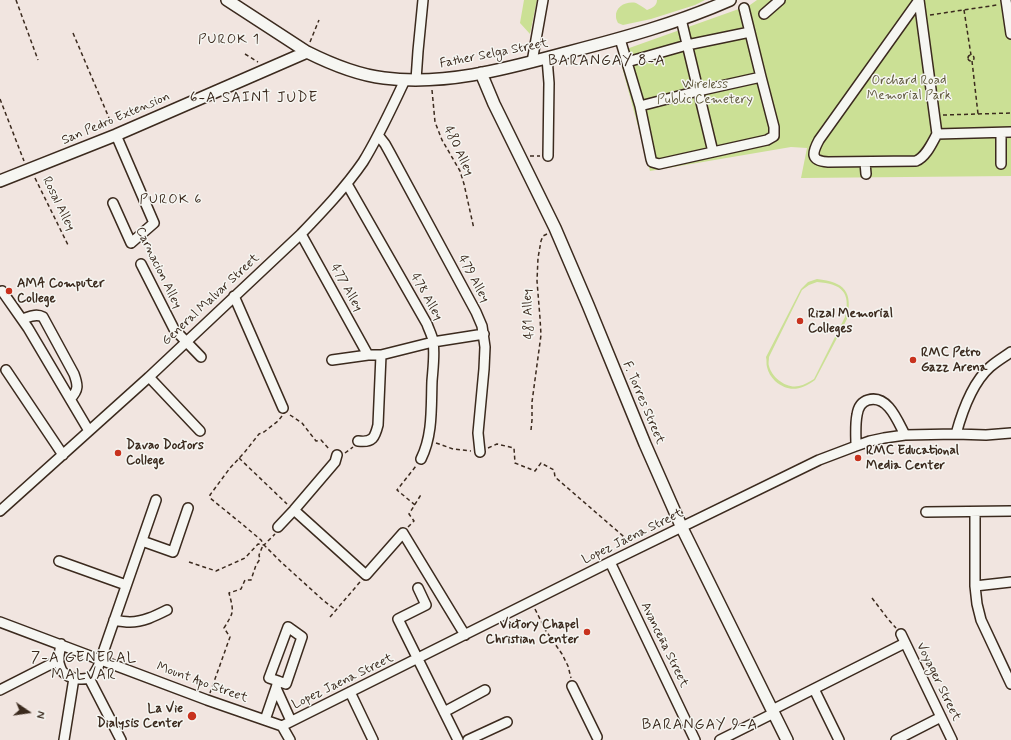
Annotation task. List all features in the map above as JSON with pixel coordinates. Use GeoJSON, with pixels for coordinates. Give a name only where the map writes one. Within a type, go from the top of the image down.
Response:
{"type":"FeatureCollection","features":[{"type":"Feature","properties":{"kind":"main road","name":"Father Selga Street"},"geometry":{"type":"LineString","coordinates":[[227,0],[307,52],[347,69],[367,75],[405,80],[432,80],[463,77],[532,62],[620,39],[681,19],[730,0]]}},
{"type":"Feature","properties":{"kind":"main road","name":"San Pedro Extension"},"geometry":{"type":"LineString","coordinates":[[0,181],[116,135],[307,52]]}},
{"type":"Feature","properties":{"kind":"main road","name":"F. Torres Street"},"geometry":{"type":"LineString","coordinates":[[481,73],[556,228],[645,444],[682,528],[787,740]]}},
{"type":"Feature","properties":{"kind":"street"},"geometry":{"type":"LineString","coordinates":[[416,80],[423,0]]}},
{"type":"Feature","properties":{"kind":"street"},"geometry":{"type":"LineString","coordinates":[[532,62],[542,0]]}},
{"type":"Feature","properties":{"kind":"street"},"geometry":{"type":"LineString","coordinates":[[764,14],[780,0]]}},
{"type":"Feature","properties":{"kind":"street"},"geometry":{"type":"LineString","coordinates":[[919,0],[937,134],[924,156],[916,161],[818,161],[814,156],[814,151],[819,140],[919,0]]}},
{"type":"Feature","properties":{"kind":"street"},"geometry":{"type":"LineString","coordinates":[[1007,2],[1011,34]]}},
{"type":"Feature","properties":{"kind":"street"},"geometry":{"type":"LineString","coordinates":[[620,39],[640,106],[652,162],[659,164],[767,140],[774,136],[774,127],[744,8]]}},
{"type":"Feature","properties":{"kind":"street"},"geometry":{"type":"LineString","coordinates":[[681,19],[713,152]]}},
{"type":"Feature","properties":{"kind":"street"},"geometry":{"type":"LineString","coordinates":[[627,62],[687,45],[750,32]]}},
{"type":"Feature","properties":{"kind":"street"},"geometry":{"type":"LineString","coordinates":[[547,58],[550,84],[548,156]]}},
{"type":"Feature","properties":{"kind":"street"},"geometry":{"type":"LineString","coordinates":[[640,106],[761,77]]}},
{"type":"Feature","properties":{"kind":"street","name":"General Malvar Street"},"geometry":{"type":"LineString","coordinates":[[0,511],[149,377],[301,234],[347,184],[363,162],[378,136],[405,80]]}},
{"type":"Feature","properties":{"kind":"street"},"geometry":{"type":"LineString","coordinates":[[937,134],[1011,132]]}},
{"type":"Feature","properties":{"kind":"street"},"geometry":{"type":"LineString","coordinates":[[1000,164],[1001,133]]}},
{"type":"Feature","properties":{"kind":"street","name":"Carnacion Alley"},"geometry":{"type":"LineString","coordinates":[[113,203],[131,243],[154,223],[116,135]]}},
{"type":"Feature","properties":{"kind":"street","name":"479 Alley"},"geometry":{"type":"LineString","coordinates":[[378,136],[385,144],[393,158],[476,312],[482,326],[484,334],[484,359],[478,433],[480,452]]}},
{"type":"Feature","properties":{"kind":"street"},"geometry":{"type":"LineString","coordinates":[[865,162],[866,174]]}},
{"type":"Feature","properties":{"kind":"street","name":"478 Alley"},"geometry":{"type":"LineString","coordinates":[[347,184],[427,324],[432,336],[434,356],[431,425],[425,451],[421,459]]}},
{"type":"Feature","properties":{"kind":"street","name":"477 Alley"},"geometry":{"type":"LineString","coordinates":[[301,234],[368,355]]}},
{"type":"Feature","properties":{"kind":"street","name":"Carnacion Alley"},"geometry":{"type":"LineString","coordinates":[[141,264],[172,325],[201,357]]}},
{"type":"Feature","properties":{"kind":"street"},"geometry":{"type":"LineString","coordinates":[[2,291],[22,319],[89,431]]}},
{"type":"Feature","properties":{"kind":"street"},"geometry":{"type":"LineString","coordinates":[[234,296],[284,410]]}},
{"type":"Feature","properties":{"kind":"street"},"geometry":{"type":"LineString","coordinates":[[22,319],[36,315],[43,317],[74,374],[77,383],[77,389],[70,399]]}},
{"type":"Feature","properties":{"kind":"street"},"geometry":{"type":"LineString","coordinates":[[332,360],[368,355],[381,355],[433,342],[484,334]]}},
{"type":"Feature","properties":{"kind":"street"},"geometry":{"type":"LineString","coordinates":[[956,434],[960,419],[979,380],[989,368],[1011,352]]}},
{"type":"Feature","properties":{"kind":"street"},"geometry":{"type":"LineString","coordinates":[[358,441],[370,441],[376,433],[378,425],[381,355]]}},
{"type":"Feature","properties":{"kind":"street"},"geometry":{"type":"LineString","coordinates":[[6,370],[63,455]]}},
{"type":"Feature","properties":{"kind":"street"},"geometry":{"type":"LineString","coordinates":[[149,377],[200,431]]}},
{"type":"Feature","properties":{"kind":"street"},"geometry":{"type":"LineString","coordinates":[[856,446],[857,414],[862,403],[867,400],[873,399],[889,406],[905,435]]}},
{"type":"Feature","properties":{"kind":"street","name":"Lopez Jaena Street"},"geometry":{"type":"LineString","coordinates":[[282,726],[610,562],[819,460],[870,441],[905,435],[986,435],[1011,433]]}},
{"type":"Feature","properties":{"kind":"street"},"geometry":{"type":"LineString","coordinates":[[278,527],[335,462],[337,455]]}},
{"type":"Feature","properties":{"kind":"street"},"geometry":{"type":"LineString","coordinates":[[62,644],[59,665],[66,675],[84,679],[89,678],[96,671],[156,500]]}},
{"type":"Feature","properties":{"kind":"street"},"geometry":{"type":"LineString","coordinates":[[142,541],[173,552],[188,508]]}},
{"type":"Feature","properties":{"kind":"street"},"geometry":{"type":"LineString","coordinates":[[294,510],[366,574],[403,533],[465,635]]}},
{"type":"Feature","properties":{"kind":"street"},"geometry":{"type":"LineString","coordinates":[[926,512],[1011,511]]}},
{"type":"Feature","properties":{"kind":"street"},"geometry":{"type":"LineString","coordinates":[[975,512],[975,586],[977,604],[981,620],[1011,684]]}},
{"type":"Feature","properties":{"kind":"street"},"geometry":{"type":"LineString","coordinates":[[59,561],[126,585]]}},
{"type":"Feature","properties":{"kind":"street","name":"Avanceña Street"},"geometry":{"type":"LineString","coordinates":[[610,562],[695,740]]}},
{"type":"Feature","properties":{"kind":"street"},"geometry":{"type":"LineString","coordinates":[[975,586],[1011,582]]}},
{"type":"Feature","properties":{"kind":"street"},"geometry":{"type":"LineString","coordinates":[[418,588],[426,605],[398,619],[458,740]]}},
{"type":"Feature","properties":{"kind":"street"},"geometry":{"type":"LineString","coordinates":[[114,620],[136,622],[167,610]]}},
{"type":"Feature","properties":{"kind":"street","name":"Mount Apo Street"},"geometry":{"type":"LineString","coordinates":[[0,622],[62,644],[207,700],[282,726]]}},
{"type":"Feature","properties":{"kind":"street"},"geometry":{"type":"LineString","coordinates":[[277,685],[286,684],[302,638],[288,627],[269,678],[277,685],[292,721]]}},
{"type":"Feature","properties":{"kind":"street"},"geometry":{"type":"LineString","coordinates":[[720,740],[903,639]]}},
{"type":"Feature","properties":{"kind":"street","name":"Voyager Street"},"geometry":{"type":"LineString","coordinates":[[903,639],[952,740]]}},
{"type":"Feature","properties":{"kind":"street"},"geometry":{"type":"LineString","coordinates":[[0,690],[59,660]]}},
{"type":"Feature","properties":{"kind":"street"},"geometry":{"type":"LineString","coordinates":[[64,740],[74,678]]}},
{"type":"Feature","properties":{"kind":"street"},"geometry":{"type":"LineString","coordinates":[[89,678],[121,740]]}},
{"type":"Feature","properties":{"kind":"street"},"geometry":{"type":"LineString","coordinates":[[265,720],[277,685]]}},
{"type":"Feature","properties":{"kind":"street"},"geometry":{"type":"LineString","coordinates":[[572,686],[598,739]]}},
{"type":"Feature","properties":{"kind":"street"},"geometry":{"type":"LineString","coordinates":[[814,689],[839,740]]}},
{"type":"Feature","properties":{"kind":"street"},"geometry":{"type":"LineString","coordinates":[[444,712],[485,690]]}},
{"type":"Feature","properties":{"kind":"street"},"geometry":{"type":"LineString","coordinates":[[350,692],[374,740]]}},
{"type":"Feature","properties":{"kind":"street"},"geometry":{"type":"LineString","coordinates":[[896,740],[941,717]]}},
{"type":"Feature","properties":{"kind":"street"},"geometry":{"type":"LineString","coordinates":[[468,740],[507,722]]}},
{"type":"Feature","properties":{"kind":"street"},"geometry":{"type":"LineString","coordinates":[[282,726],[290,740]]}},
{"type":"Feature","properties":{"kind":"path"},"geometry":{"type":"LineString","coordinates":[[16,0],[38,60]]}},
{"type":"Feature","properties":{"kind":"path"},"geometry":{"type":"LineString","coordinates":[[922,16],[1007,2]]}},
{"type":"Feature","properties":{"kind":"path"},"geometry":{"type":"LineString","coordinates":[[964,10],[971,55],[974,58],[972,61],[978,114]]}},
{"type":"Feature","properties":{"kind":"path"},"geometry":{"type":"LineString","coordinates":[[307,52],[319,20]]}},
{"type":"Feature","properties":{"kind":"path"},"geometry":{"type":"LineString","coordinates":[[73,33],[116,135]]}},
{"type":"Feature","properties":{"kind":"path"},"geometry":{"type":"LineString","coordinates":[[245,54],[258,62],[262,72]]}},
{"type":"Feature","properties":{"kind":"path","name":"480 Alley"},"geometry":{"type":"LineString","coordinates":[[432,80],[435,122],[442,140],[460,171],[474,230]]}},
{"type":"Feature","properties":{"kind":"path","name":"Rosal Alley"},"geometry":{"type":"LineString","coordinates":[[0,99],[23,159],[37,181],[69,247]]}},
{"type":"Feature","properties":{"kind":"path"},"geometry":{"type":"LineString","coordinates":[[935,115],[1011,114]]}},
{"type":"Feature","properties":{"kind":"path"},"geometry":{"type":"LineString","coordinates":[[522,159],[531,156],[548,156]]}},
{"type":"Feature","properties":{"kind":"path","name":"481 Alley"},"geometry":{"type":"LineString","coordinates":[[531,430],[532,402],[541,335],[536,281],[538,258],[542,238],[556,228]]}},
{"type":"Feature","properties":{"kind":"path"},"geometry":{"type":"LineString","coordinates":[[336,610],[281,562],[261,540],[210,498],[210,495],[230,468],[259,434],[278,421],[284,410],[302,423],[316,441],[321,440],[331,452],[337,455],[342,456],[358,441]]}},
{"type":"Feature","properties":{"kind":"path"},"geometry":{"type":"LineString","coordinates":[[428,440],[453,449],[480,452],[497,444],[514,448],[515,463],[535,471],[541,462],[554,470],[555,477],[637,549]]}},
{"type":"Feature","properties":{"kind":"path"},"geometry":{"type":"LineString","coordinates":[[239,458],[294,510]]}},
{"type":"Feature","properties":{"kind":"path"},"geometry":{"type":"LineString","coordinates":[[415,505],[397,490],[421,459]]}},
{"type":"Feature","properties":{"kind":"path"},"geometry":{"type":"LineString","coordinates":[[414,521],[409,514],[422,493]]}},
{"type":"Feature","properties":{"kind":"path"},"geometry":{"type":"LineString","coordinates":[[207,700],[230,637],[224,628],[234,609],[229,594],[241,589],[245,580],[251,580],[256,565],[260,559],[258,555],[264,545],[277,532],[278,527]]}},
{"type":"Feature","properties":{"kind":"path"},"geometry":{"type":"LineString","coordinates":[[189,562],[216,571],[245,558],[258,544],[264,545]]}},
{"type":"Feature","properties":{"kind":"path"},"geometry":{"type":"LineString","coordinates":[[330,617],[366,574]]}},
{"type":"Feature","properties":{"kind":"path"},"geometry":{"type":"LineString","coordinates":[[872,598],[903,639]]}},
{"type":"Feature","properties":{"kind":"path"},"geometry":{"type":"LineString","coordinates":[[532,602],[546,631],[562,654],[569,671],[572,686]]}},
{"type":"Feature","properties":{"kind":"green space"},"geometry":{"type":"Polygon","coordinates":[[[524,0],[537,0],[530,34],[520,23],[524,0]]]}},
{"type":"Feature","properties":{"kind":"green space"},"geometry":{"type":"Polygon","coordinates":[[[657,0],[705,0],[695,5],[651,19],[623,25],[618,23],[616,13],[622,5],[636,3],[647,10],[655,5],[657,0]]]}},
{"type":"Feature","properties":{"kind":"green space"},"geometry":{"type":"Polygon","coordinates":[[[757,0],[1011,0],[1011,176],[801,178],[807,148],[791,147],[650,171],[618,52],[750,5],[757,0]]]}},
{"type":"Feature","properties":{"kind":"green space"},"geometry":{"type":"Polygon","coordinates":[[[817,279],[827,280],[840,286],[848,295],[849,310],[847,319],[815,380],[800,388],[790,389],[780,385],[772,378],[767,369],[766,357],[801,289],[808,282],[817,279]],[[817,282],[802,290],[769,357],[769,364],[773,375],[781,382],[790,386],[799,386],[814,379],[845,317],[847,301],[843,291],[838,287],[817,282]]]}},
{"type":"Feature","properties":{"kind":"place","name":"AMA Computer College"},"geometry":{"type":"Point","coordinates":[9,291]}},
{"type":"Feature","properties":{"kind":"place","name":"Rizal Memorial Colleges"},"geometry":{"type":"Point","coordinates":[800,321]}},
{"type":"Feature","properties":{"kind":"place","name":"RMC Petro Gazz Arena"},"geometry":{"type":"Point","coordinates":[913,360]}},
{"type":"Feature","properties":{"kind":"place","name":"Davao Doctors College"},"geometry":{"type":"Point","coordinates":[118,453]}},
{"type":"Feature","properties":{"kind":"place","name":"RMC Educational Media Center"},"geometry":{"type":"Point","coordinates":[858,458]}},
{"type":"Feature","properties":{"kind":"place","name":"Victory Chapel Christian Center"},"geometry":{"type":"Point","coordinates":[587,632]}},
{"type":"Feature","properties":{"kind":"place","name":"La Vie Dialysis Center"},"geometry":{"type":"Point","coordinates":[192,716]}},
{"type":"Feature","properties":{"kind":"district","name":"PUROK 1"},"geometry":{"type":"Point","coordinates":[229,40]}},
{"type":"Feature","properties":{"kind":"district","name":"BARANGAY 8-A"},"geometry":{"type":"Point","coordinates":[607,62]}},
{"type":"Feature","properties":{"kind":"district","name":"6-A SAINT JUDE"},"geometry":{"type":"Point","coordinates":[254,99]}},
{"type":"Feature","properties":{"kind":"district","name":"PUROK 6"},"geometry":{"type":"Point","coordinates":[171,200]}},
{"type":"Feature","properties":{"kind":"district","name":"7-A GENERAL MALVAR"},"geometry":{"type":"Point","coordinates":[84,668]}},
{"type":"Feature","properties":{"kind":"district","name":"BARANGAY 9-A"},"geometry":{"type":"Point","coordinates":[700,726]}},
{"type":"Feature","properties":{"kind":"park label","name":"Orchard Road Memorial Park"},"geometry":{"type":"Point","coordinates":[909,88]}},
{"type":"Feature","properties":{"kind":"park label","name":"Wireless Public Cemetery"},"geometry":{"type":"Point","coordinates":[705,92]}}]}
